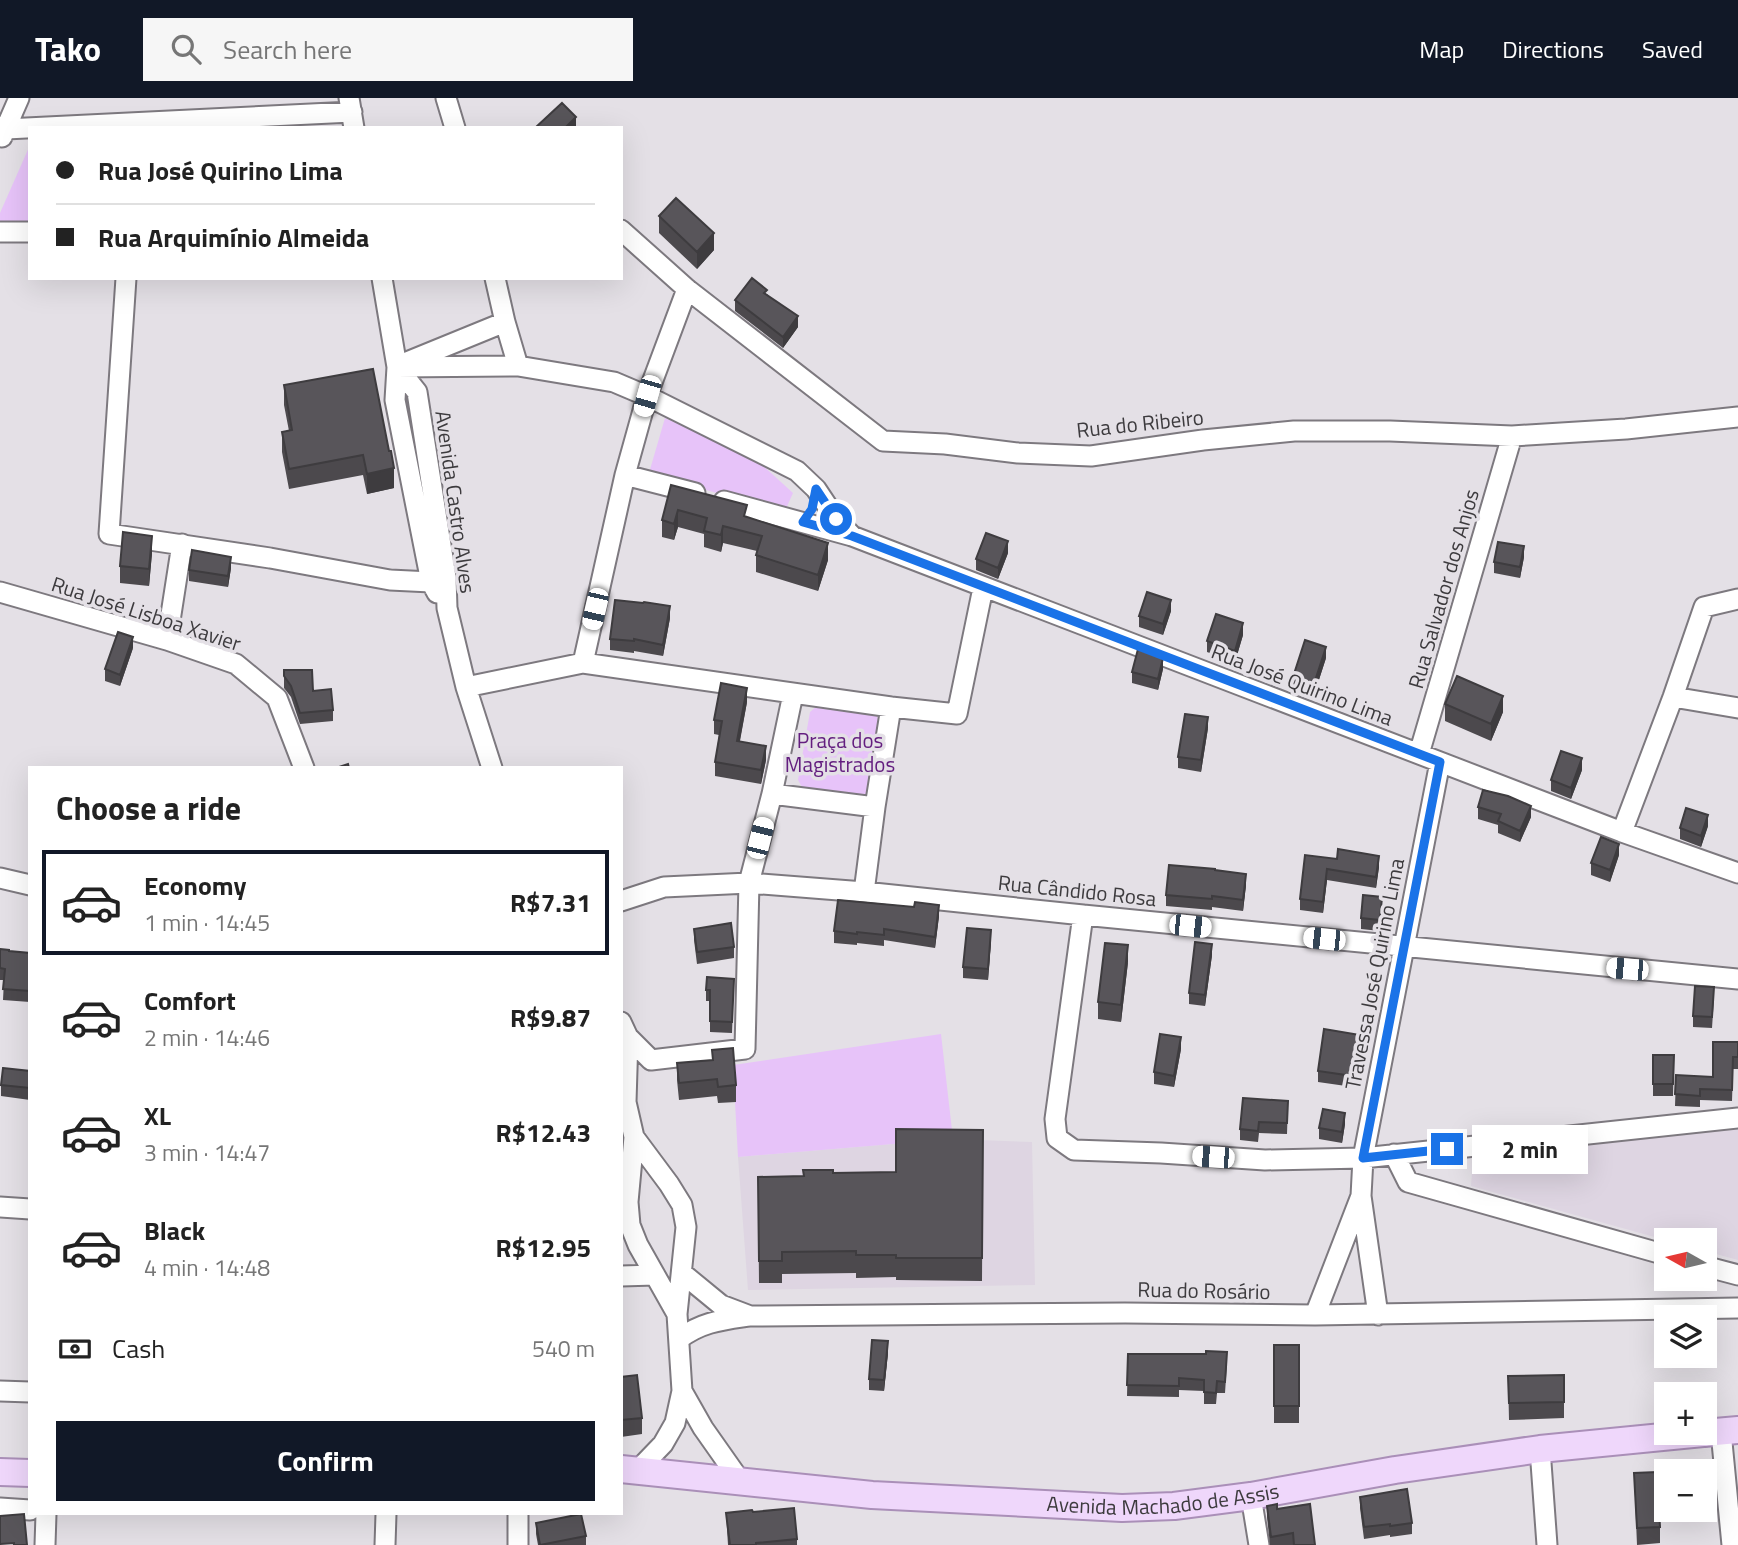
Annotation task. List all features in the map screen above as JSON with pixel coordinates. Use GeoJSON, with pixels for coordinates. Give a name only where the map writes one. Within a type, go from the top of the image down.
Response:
{"type":"FeatureCollection","features":[{"type":"Feature","properties":{"kind":"main road","name":"Avenida Machado de Assis"},"geometry":{"type":"LineString","coordinates":[[629,1470],[872,1495],[1122,1508],[1174,1506],[1251,1496],[1540,1448],[1654,1438]]}},
{"type":"Feature","properties":{"kind":"main road"},"geometry":{"type":"LineString","coordinates":[[0,1472],[28,1468]]}},
{"type":"Feature","properties":{"kind":"street"},"geometry":{"type":"LineString","coordinates":[[19,98],[2,132],[28,131]]}},
{"type":"Feature","properties":{"kind":"street"},"geometry":{"type":"LineString","coordinates":[[446,98],[454,126]]}},
{"type":"Feature","properties":{"kind":"street"},"geometry":{"type":"LineString","coordinates":[[113,126],[352,113]]}},
{"type":"Feature","properties":{"kind":"street"},"geometry":{"type":"LineString","coordinates":[[0,232],[28,232]]}},
{"type":"Feature","properties":{"kind":"street","name":"Rua do Ribeiro"},"geometry":{"type":"LineString","coordinates":[[623,232],[687,289],[883,440],[1018,453],[1091,456],[1203,440],[1294,431],[1390,431],[1512,436],[1626,429],[1738,416]]}},
{"type":"Feature","properties":{"kind":"street"},"geometry":{"type":"LineString","coordinates":[[126,280],[109,534],[270,558],[390,580],[438,580]]}},
{"type":"Feature","properties":{"kind":"street","name":"Avenida Castro Alves"},"geometry":{"type":"LineString","coordinates":[[382,280],[397,367],[396,400],[438,580],[466,687],[491,766]]}},
{"type":"Feature","properties":{"kind":"street"},"geometry":{"type":"LineString","coordinates":[[495,280],[518,366]]}},
{"type":"Feature","properties":{"kind":"street"},"geometry":{"type":"LineString","coordinates":[[583,663],[625,475],[647,396],[687,289]]}},
{"type":"Feature","properties":{"kind":"street"},"geometry":{"type":"LineString","coordinates":[[397,367],[505,322]]}},
{"type":"Feature","properties":{"kind":"street","name":"Rua José Quirino Lima"},"geometry":{"type":"LineString","coordinates":[[397,367],[518,366],[614,382],[797,471],[816,489],[836,519],[852,536]]}},
{"type":"Feature","properties":{"kind":"street","name":"Rua Salvador dos Anjos"},"geometry":{"type":"LineString","coordinates":[[1419,754],[1512,436]]}},
{"type":"Feature","properties":{"kind":"street","name":"Rua José Quirino Lima"},"geometry":{"type":"LineString","coordinates":[[625,475],[852,536],[1622,832],[1738,873]]}},
{"type":"Feature","properties":{"kind":"street"},"geometry":{"type":"LineString","coordinates":[[803,522],[812,509],[816,489]]}},
{"type":"Feature","properties":{"kind":"street"},"geometry":{"type":"LineString","coordinates":[[167,640],[181,544]]}},
{"type":"Feature","properties":{"kind":"street"},"geometry":{"type":"LineString","coordinates":[[466,687],[583,663],[793,694],[957,714],[983,588]]}},
{"type":"Feature","properties":{"kind":"street","name":"Rua José Lisboa Xavier"},"geometry":{"type":"LineString","coordinates":[[0,592],[167,640],[236,664],[277,698],[303,766]]}},
{"type":"Feature","properties":{"kind":"street"},"geometry":{"type":"LineString","coordinates":[[1622,832],[1704,607],[1738,599]]}},
{"type":"Feature","properties":{"kind":"street","name":"Avenida Castro Alves"},"geometry":{"type":"LineString","coordinates":[[466,687],[505,766]]}},
{"type":"Feature","properties":{"kind":"street"},"geometry":{"type":"LineString","coordinates":[[624,1099],[651,1060],[745,1049],[749,883],[772,794],[793,694]]}},
{"type":"Feature","properties":{"kind":"street"},"geometry":{"type":"LineString","coordinates":[[1673,697],[1738,708]]}},
{"type":"Feature","properties":{"kind":"street"},"geometry":{"type":"LineString","coordinates":[[864,892],[891,707]]}},
{"type":"Feature","properties":{"kind":"street","name":"Travessa José Quirino Lima"},"geometry":{"type":"LineString","coordinates":[[1361,1196],[1363,1158],[1440,762]]}},
{"type":"Feature","properties":{"kind":"street"},"geometry":{"type":"LineString","coordinates":[[772,794],[875,807]]}},
{"type":"Feature","properties":{"kind":"street"},"geometry":{"type":"LineString","coordinates":[[0,878],[28,885]]}},
{"type":"Feature","properties":{"kind":"street","name":"Rua Cândido Rosa"},"geometry":{"type":"LineString","coordinates":[[623,900],[664,887],[749,883],[864,892],[1738,979]]}},
{"type":"Feature","properties":{"kind":"street"},"geometry":{"type":"LineString","coordinates":[[1083,915],[1055,1119],[1057,1138],[1074,1150],[1265,1160],[1363,1158],[1738,1118]]}},
{"type":"Feature","properties":{"kind":"street"},"geometry":{"type":"LineString","coordinates":[[623,1034],[651,1060]]}},
{"type":"Feature","properties":{"kind":"street"},"geometry":{"type":"LineString","coordinates":[[623,1034],[624,1099],[634,1137],[628,1202],[630,1225],[638,1245],[677,1314]]}},
{"type":"Feature","properties":{"kind":"street"},"geometry":{"type":"LineString","coordinates":[[629,1470],[663,1444],[674,1423],[682,1391],[677,1314],[686,1227],[682,1205],[634,1137]]}},
{"type":"Feature","properties":{"kind":"street"},"geometry":{"type":"LineString","coordinates":[[1394,1154],[1408,1182],[1654,1252]]}},
{"type":"Feature","properties":{"kind":"street"},"geometry":{"type":"LineString","coordinates":[[630,1189],[645,1178],[669,1184]]}},
{"type":"Feature","properties":{"kind":"street"},"geometry":{"type":"LineString","coordinates":[[1361,1196],[1378,1315]]}},
{"type":"Feature","properties":{"kind":"street"},"geometry":{"type":"LineString","coordinates":[[1315,1315],[1361,1196]]}},
{"type":"Feature","properties":{"kind":"street"},"geometry":{"type":"LineString","coordinates":[[0,1207],[28,1209]]}},
{"type":"Feature","properties":{"kind":"street"},"geometry":{"type":"LineString","coordinates":[[623,1275],[660,1265],[684,1251]]}},
{"type":"Feature","properties":{"kind":"street"},"geometry":{"type":"LineString","coordinates":[[1717,1269],[1738,1275]]}},
{"type":"Feature","properties":{"kind":"street","name":"Rua do Rosário"},"geometry":{"type":"LineString","coordinates":[[682,1273],[721,1305],[750,1316],[1125,1313],[1378,1315],[1738,1308]]}},
{"type":"Feature","properties":{"kind":"street"},"geometry":{"type":"LineString","coordinates":[[679,1339],[709,1322],[750,1316]]}},
{"type":"Feature","properties":{"kind":"street"},"geometry":{"type":"LineString","coordinates":[[0,1391],[28,1392]]}},
{"type":"Feature","properties":{"kind":"street"},"geometry":{"type":"LineString","coordinates":[[682,1391],[702,1428],[741,1482]]}},
{"type":"Feature","properties":{"kind":"street"},"geometry":{"type":"LineString","coordinates":[[702,1428],[710,1458],[702,1478]]}},
{"type":"Feature","properties":{"kind":"street"},"geometry":{"type":"LineString","coordinates":[[1717,1432],[1732,1545]]}},
{"type":"Feature","properties":{"kind":"street"},"geometry":{"type":"LineString","coordinates":[[663,1444],[666,1474]]}},
{"type":"Feature","properties":{"kind":"street"},"geometry":{"type":"LineString","coordinates":[[1540,1448],[1547,1545]]}},
{"type":"Feature","properties":{"kind":"street"},"geometry":{"type":"LineString","coordinates":[[1251,1496],[1259,1545]]}},
{"type":"Feature","properties":{"kind":"street"},"geometry":{"type":"LineString","coordinates":[[0,1508],[28,1510]]}},
{"type":"Feature","properties":{"kind":"street"},"geometry":{"type":"LineString","coordinates":[[45,1545],[46,1515]]}},
{"type":"Feature","properties":{"kind":"street"},"geometry":{"type":"LineString","coordinates":[[385,1545],[386,1515]]}},
{"type":"Feature","properties":{"kind":"street"},"geometry":{"type":"LineString","coordinates":[[517,1515],[518,1545]]}},
{"type":"Feature","properties":{"kind":"shaded area"},"geometry":{"type":"Polygon","coordinates":[[[1738,1128],[1738,1260],[1717,1254],[1717,1228],[1654,1228],[1654,1237],[1471,1186],[1473,1158],[1738,1128]]]}},
{"type":"Feature","properties":{"kind":"shaded area"},"geometry":{"type":"Polygon","coordinates":[[[953,1139],[1032,1142],[1035,1285],[748,1290],[738,1157],[953,1139]]]}},
{"type":"Feature","properties":{"kind":"green space"},"geometry":{"type":"Polygon","coordinates":[[[28,150],[28,223],[0,224],[0,213],[28,150]]]}},
{"type":"Feature","properties":{"kind":"green space"},"geometry":{"type":"Polygon","coordinates":[[[665,418],[760,463],[793,493],[784,513],[649,473],[665,418]]]}},
{"type":"Feature","properties":{"kind":"green space","name":"Praça dos Magistrados"},"geometry":{"type":"Polygon","coordinates":[[[824,704],[872,710],[877,715],[879,726],[872,790],[867,796],[807,790],[798,780],[810,712],[824,704]]]}},
{"type":"Feature","properties":{"kind":"green space"},"geometry":{"type":"Polygon","coordinates":[[[941,1034],[953,1139],[738,1157],[733,1065],[941,1034]]]}},
{"type":"Feature","properties":{"kind":"building"},"geometry":{"type":"Polygon","coordinates":[[[562,103],[576,117],[567,126],[537,126],[562,103]]]}},
{"type":"Feature","properties":{"kind":"building"},"geometry":{"type":"Polygon","coordinates":[[[676,198],[714,233],[697,252],[659,216],[676,198]]]}},
{"type":"Feature","properties":{"kind":"building"},"geometry":{"type":"Polygon","coordinates":[[[752,278],[767,290],[764,293],[798,316],[783,337],[735,300],[752,278]]]}},
{"type":"Feature","properties":{"kind":"building"},"geometry":{"type":"Polygon","coordinates":[[[373,369],[394,468],[367,474],[363,455],[289,469],[282,432],[292,430],[284,385],[373,369]]]}},
{"type":"Feature","properties":{"kind":"building"},"geometry":{"type":"Polygon","coordinates":[[[671,485],[747,505],[744,516],[828,543],[818,575],[756,555],[762,536],[723,526],[721,535],[704,531],[707,518],[678,510],[674,524],[662,520],[671,485]]]}},
{"type":"Feature","properties":{"kind":"building"},"geometry":{"type":"Polygon","coordinates":[[[123,532],[152,536],[149,569],[120,566],[123,532]]]}},
{"type":"Feature","properties":{"kind":"building"},"geometry":{"type":"Polygon","coordinates":[[[986,533],[1008,541],[998,568],[976,559],[986,533]]]}},
{"type":"Feature","properties":{"kind":"building"},"geometry":{"type":"Polygon","coordinates":[[[1498,542],[1524,546],[1520,567],[1494,562],[1498,542]]]}},
{"type":"Feature","properties":{"kind":"building"},"geometry":{"type":"Polygon","coordinates":[[[192,550],[231,557],[228,576],[189,570],[192,550]]]}},
{"type":"Feature","properties":{"kind":"building"},"geometry":{"type":"Polygon","coordinates":[[[1147,592],[1171,600],[1163,624],[1139,616],[1147,592]]]}},
{"type":"Feature","properties":{"kind":"building"},"geometry":{"type":"Polygon","coordinates":[[[615,600],[670,606],[663,645],[634,639],[610,639],[615,600]]]}},
{"type":"Feature","properties":{"kind":"building"},"geometry":{"type":"Polygon","coordinates":[[[1216,614],[1243,623],[1235,651],[1207,641],[1216,614]]]}},
{"type":"Feature","properties":{"kind":"building"},"geometry":{"type":"Polygon","coordinates":[[[118,632],[133,637],[120,675],[105,669],[118,632]]]}},
{"type":"Feature","properties":{"kind":"building"},"geometry":{"type":"Polygon","coordinates":[[[1305,640],[1326,647],[1314,684],[1293,677],[1305,640]]]}},
{"type":"Feature","properties":{"kind":"building"},"geometry":{"type":"Polygon","coordinates":[[[1138,649],[1163,658],[1158,679],[1132,672],[1138,649]]]}},
{"type":"Feature","properties":{"kind":"building"},"geometry":{"type":"Polygon","coordinates":[[[284,670],[312,670],[313,691],[331,689],[333,710],[300,713],[284,670]]]}},
{"type":"Feature","properties":{"kind":"building"},"geometry":{"type":"Polygon","coordinates":[[[1457,676],[1503,696],[1491,724],[1445,704],[1457,676]]]}},
{"type":"Feature","properties":{"kind":"building"},"geometry":{"type":"Polygon","coordinates":[[[721,683],[747,688],[737,741],[766,746],[761,770],[715,762],[722,721],[714,720],[721,683]]]}},
{"type":"Feature","properties":{"kind":"building"},"geometry":{"type":"Polygon","coordinates":[[[1185,714],[1208,717],[1201,760],[1178,757],[1185,714]]]}},
{"type":"Feature","properties":{"kind":"building"},"geometry":{"type":"Polygon","coordinates":[[[1561,751],[1582,758],[1571,788],[1551,780],[1561,751]]]}},
{"type":"Feature","properties":{"kind":"building"},"geometry":{"type":"Polygon","coordinates":[[[1483,790],[1508,796],[1531,806],[1520,831],[1498,821],[1501,814],[1478,807],[1483,790]]]}},
{"type":"Feature","properties":{"kind":"building"},"geometry":{"type":"Polygon","coordinates":[[[1686,808],[1708,815],[1701,836],[1680,828],[1686,808]]]}},
{"type":"Feature","properties":{"kind":"building"},"geometry":{"type":"Polygon","coordinates":[[[1601,837],[1619,844],[1610,870],[1591,863],[1601,837]]]}},
{"type":"Feature","properties":{"kind":"building"},"geometry":{"type":"Polygon","coordinates":[[[1338,849],[1379,856],[1376,877],[1327,869],[1323,902],[1300,899],[1305,855],[1337,859],[1338,849]]]}},
{"type":"Feature","properties":{"kind":"building"},"geometry":{"type":"Polygon","coordinates":[[[1169,865],[1246,874],[1243,900],[1166,895],[1169,865]]]}},
{"type":"Feature","properties":{"kind":"building"},"geometry":{"type":"Polygon","coordinates":[[[1363,895],[1382,897],[1380,920],[1361,918],[1363,895]]]}},
{"type":"Feature","properties":{"kind":"building"},"geometry":{"type":"Polygon","coordinates":[[[838,900],[914,907],[915,902],[939,905],[935,937],[884,929],[884,935],[834,931],[838,900]]]}},
{"type":"Feature","properties":{"kind":"building"},"geometry":{"type":"Polygon","coordinates":[[[731,923],[734,947],[697,952],[694,929],[731,923]]]}},
{"type":"Feature","properties":{"kind":"building"},"geometry":{"type":"Polygon","coordinates":[[[967,928],[991,930],[988,969],[963,967],[967,928]]]}},
{"type":"Feature","properties":{"kind":"building"},"geometry":{"type":"Polygon","coordinates":[[[1195,942],[1212,944],[1205,995],[1189,993],[1195,942]]]}},
{"type":"Feature","properties":{"kind":"building"},"geometry":{"type":"Polygon","coordinates":[[[1105,943],[1128,945],[1121,1005],[1098,1002],[1105,943]]]}},
{"type":"Feature","properties":{"kind":"building"},"geometry":{"type":"Polygon","coordinates":[[[0,949],[28,953],[28,991],[3,989],[5,969],[0,968],[0,949]]]}},
{"type":"Feature","properties":{"kind":"building"},"geometry":{"type":"Polygon","coordinates":[[[707,977],[734,979],[732,1022],[710,1021],[710,990],[706,990],[707,977]]]}},
{"type":"Feature","properties":{"kind":"building"},"geometry":{"type":"Polygon","coordinates":[[[1695,986],[1714,987],[1712,1017],[1693,1016],[1695,986]]]}},
{"type":"Feature","properties":{"kind":"building"},"geometry":{"type":"Polygon","coordinates":[[[1324,1029],[1360,1035],[1353,1076],[1318,1071],[1324,1029]]]}},
{"type":"Feature","properties":{"kind":"building"},"geometry":{"type":"Polygon","coordinates":[[[1160,1034],[1181,1037],[1174,1076],[1154,1072],[1160,1034]]]}},
{"type":"Feature","properties":{"kind":"building"},"geometry":{"type":"Polygon","coordinates":[[[1713,1042],[1738,1042],[1738,1057],[1733,1057],[1732,1090],[1700,1089],[1700,1096],[1675,1094],[1676,1075],[1713,1077],[1713,1042]]]}},
{"type":"Feature","properties":{"kind":"building"},"geometry":{"type":"Polygon","coordinates":[[[733,1048],[736,1085],[718,1087],[717,1079],[679,1083],[677,1063],[713,1060],[712,1050],[733,1048]]]}},
{"type":"Feature","properties":{"kind":"building"},"geometry":{"type":"Polygon","coordinates":[[[1653,1055],[1674,1055],[1673,1084],[1653,1084],[1653,1055]]]}},
{"type":"Feature","properties":{"kind":"building"},"geometry":{"type":"Polygon","coordinates":[[[3,1068],[28,1071],[28,1088],[1,1085],[3,1068]]]}},
{"type":"Feature","properties":{"kind":"building"},"geometry":{"type":"Polygon","coordinates":[[[1243,1098],[1288,1101],[1287,1123],[1259,1122],[1258,1131],[1240,1129],[1243,1098]]]}},
{"type":"Feature","properties":{"kind":"building"},"geometry":{"type":"Polygon","coordinates":[[[1323,1109],[1345,1113],[1342,1132],[1319,1128],[1323,1109]]]}},
{"type":"Feature","properties":{"kind":"building"},"geometry":{"type":"Polygon","coordinates":[[[896,1129],[983,1130],[982,1258],[896,1258],[896,1255],[856,1255],[856,1251],[782,1252],[782,1261],[759,1261],[758,1177],[804,1176],[803,1170],[833,1170],[833,1173],[896,1172],[896,1129]]]}},
{"type":"Feature","properties":{"kind":"building"},"geometry":{"type":"Polygon","coordinates":[[[872,1340],[888,1341],[884,1380],[869,1379],[872,1340]]]}},
{"type":"Feature","properties":{"kind":"building"},"geometry":{"type":"Polygon","coordinates":[[[1274,1345],[1299,1345],[1299,1406],[1274,1406],[1274,1345]]]}},
{"type":"Feature","properties":{"kind":"building"},"geometry":{"type":"Polygon","coordinates":[[[1206,1351],[1227,1352],[1225,1382],[1217,1381],[1216,1393],[1204,1392],[1204,1380],[1179,1378],[1179,1386],[1127,1385],[1128,1354],[1206,1354],[1206,1351]]]}},
{"type":"Feature","properties":{"kind":"building"},"geometry":{"type":"Polygon","coordinates":[[[637,1375],[642,1418],[623,1420],[623,1377],[637,1375]]]}},
{"type":"Feature","properties":{"kind":"building"},"geometry":{"type":"Polygon","coordinates":[[[1564,1375],[1564,1402],[1509,1403],[1508,1376],[1564,1375]]]}},
{"type":"Feature","properties":{"kind":"building"},"geometry":{"type":"Polygon","coordinates":[[[1654,1472],[1654,1522],[1660,1522],[1660,1527],[1637,1528],[1634,1473],[1654,1472]]]}},
{"type":"Feature","properties":{"kind":"building"},"geometry":{"type":"Polygon","coordinates":[[[1407,1489],[1412,1523],[1364,1527],[1360,1497],[1407,1489]]]}},
{"type":"Feature","properties":{"kind":"building"},"geometry":{"type":"Polygon","coordinates":[[[1277,1504],[1277,1509],[1310,1504],[1315,1545],[1294,1545],[1293,1533],[1271,1537],[1267,1506],[1277,1504]]]}},
{"type":"Feature","properties":{"kind":"building"},"geometry":{"type":"Polygon","coordinates":[[[794,1508],[797,1539],[756,1545],[730,1545],[726,1513],[794,1508]]]}},
{"type":"Feature","properties":{"kind":"building"},"geometry":{"type":"Polygon","coordinates":[[[24,1514],[27,1545],[0,1544],[0,1516],[24,1514]]]}},
{"type":"Feature","properties":{"kind":"building"},"geometry":{"type":"Polygon","coordinates":[[[581,1515],[586,1536],[540,1545],[536,1523],[581,1515]]]}},
{"type":"Feature","properties":{"kind":"route"},"geometry":{"type":"LineString","coordinates":[[836,519],[816,489],[812,509],[803,522],[852,536],[1440,762],[1363,1158],[1447,1149]]}}]}
